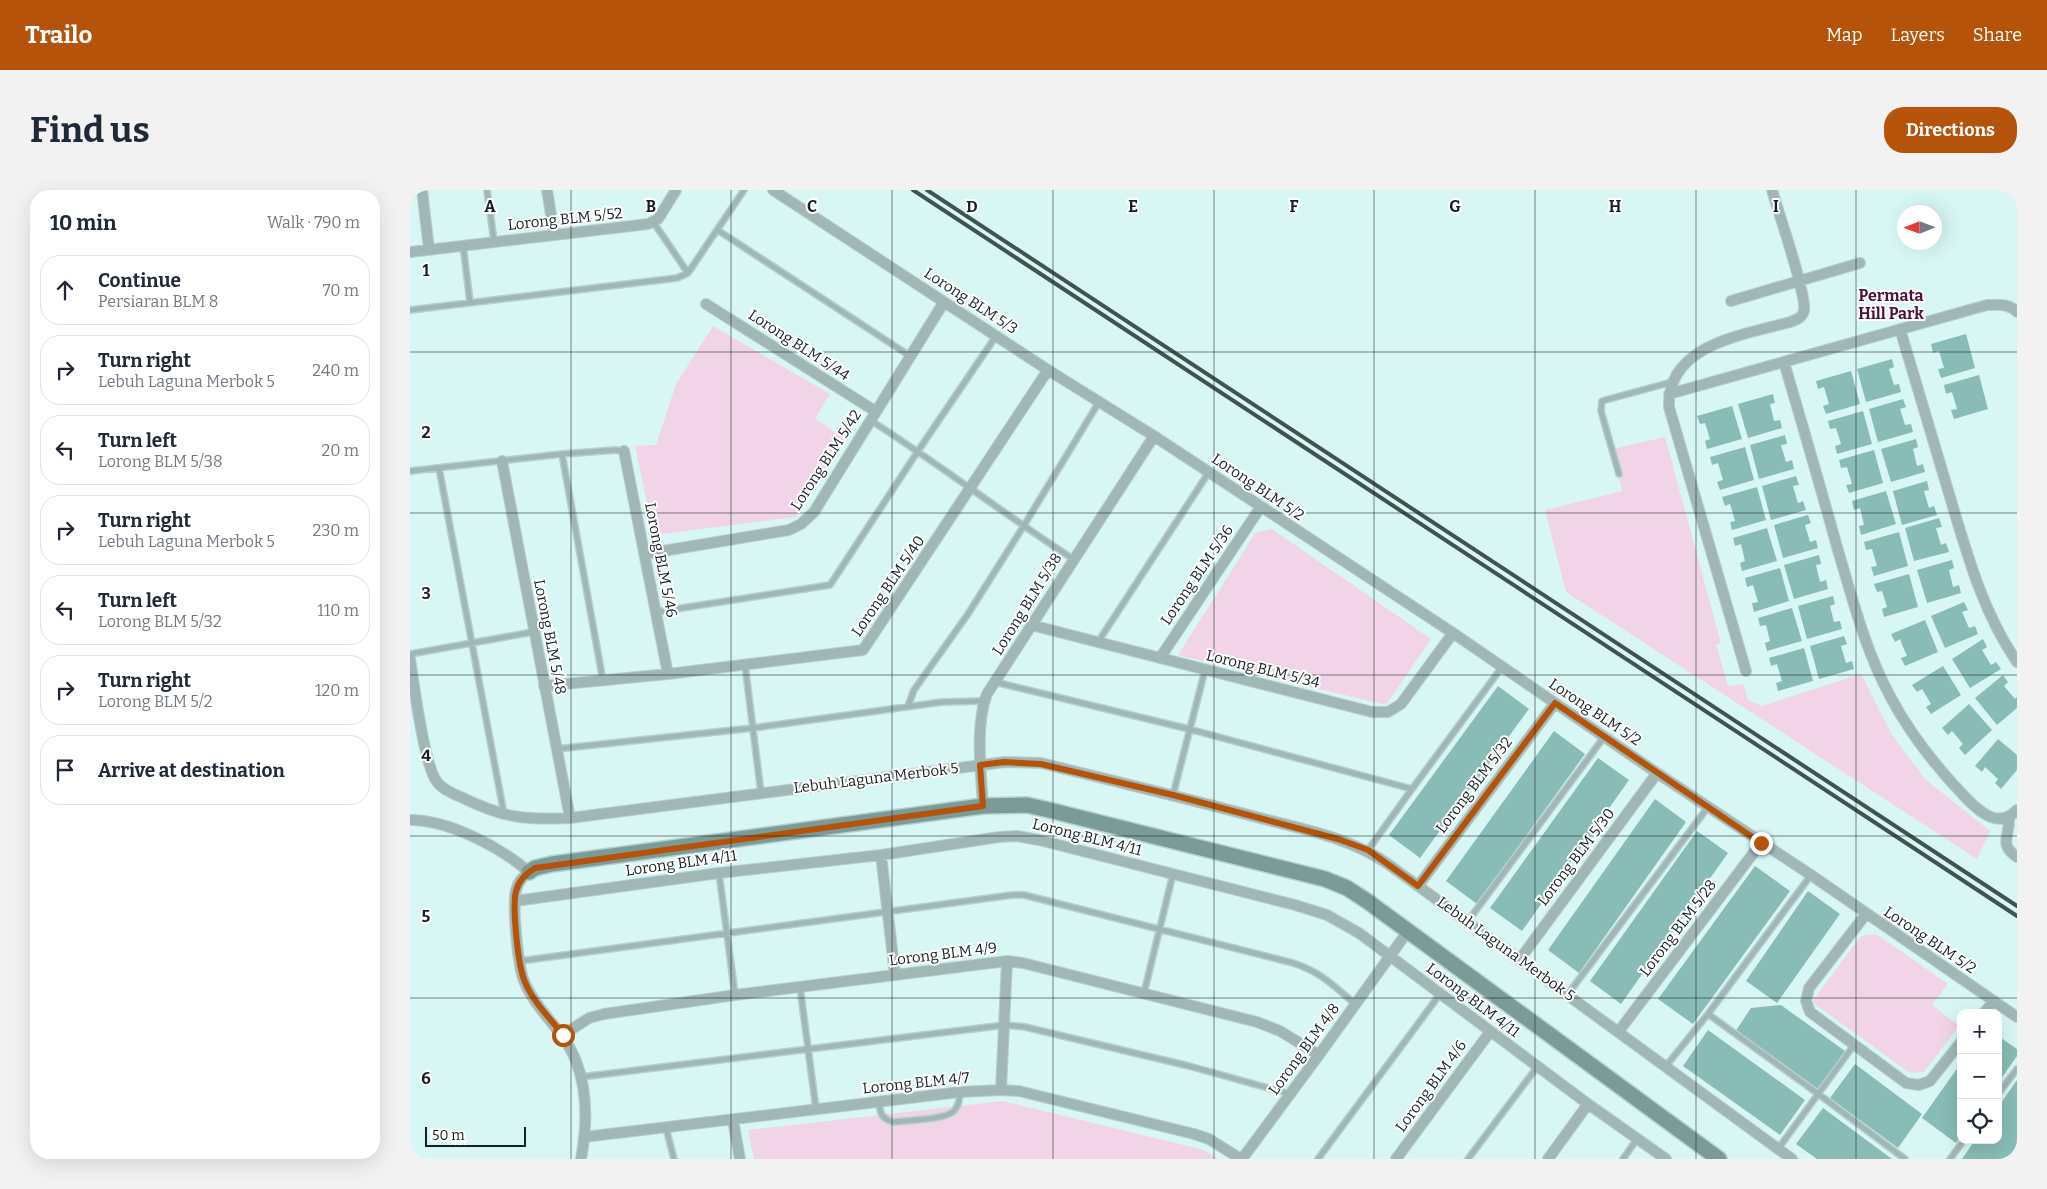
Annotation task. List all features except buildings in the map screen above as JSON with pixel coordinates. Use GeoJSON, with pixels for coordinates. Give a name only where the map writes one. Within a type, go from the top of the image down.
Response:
{"type":"FeatureCollection","features":[{"type":"Feature","properties":{"kind":"street"},"geometry":{"type":"LineString","coordinates":[[422,190],[429,249]]}},
{"type":"Feature","properties":{"kind":"street"},"geometry":{"type":"LineString","coordinates":[[547,190],[554,234]]}},
{"type":"Feature","properties":{"kind":"street"},"geometry":{"type":"LineString","coordinates":[[654,222],[676,190]]}},
{"type":"Feature","properties":{"kind":"street","name":"Lorong BLM 5/3"},"geometry":{"type":"LineString","coordinates":[[773,190],[1048,370],[1154,436]]}},
{"type":"Feature","properties":{"kind":"street"},"geometry":{"type":"LineString","coordinates":[[1746,671],[1669,407],[1669,394],[1672,382],[1682,366],[1700,351],[1716,343],[1799,319],[1804,313],[1798,281],[1772,190]]}},
{"type":"Feature","properties":{"kind":"street","name":"Lorong BLM 5/52"},"geometry":{"type":"LineString","coordinates":[[410,252],[654,222]]}},
{"type":"Feature","properties":{"kind":"street"},"geometry":{"type":"LineString","coordinates":[[1731,301],[1860,263]]}},
{"type":"Feature","properties":{"kind":"street","name":"Lorong BLM 5/42"},"geometry":{"type":"LineString","coordinates":[[645,554],[789,530],[801,524],[814,512],[872,415],[944,302]]}},
{"type":"Feature","properties":{"kind":"street","name":"Lorong BLM 5/44"},"geometry":{"type":"LineString","coordinates":[[706,304],[872,415]]}},
{"type":"Feature","properties":{"kind":"street"},"geometry":{"type":"LineString","coordinates":[[1669,394],[1987,305],[2003,304],[2014,308],[2017,312]]}},
{"type":"Feature","properties":{"kind":"street"},"geometry":{"type":"LineString","coordinates":[[1900,329],[1981,594],[1994,624],[2017,662]]}},
{"type":"Feature","properties":{"kind":"street"},"geometry":{"type":"LineString","coordinates":[[1784,362],[1852,600],[1872,659],[1890,696],[1929,755],[1973,805],[1986,816],[1998,819],[2009,818],[2017,810]]}},
{"type":"Feature","properties":{"kind":"street","name":"Lorong BLM 5/40"},"geometry":{"type":"LineString","coordinates":[[544,686],[668,674],[863,650],[1048,370]]}},
{"type":"Feature","properties":{"kind":"street","name":"Lorong BLM 5/2"},"geometry":{"type":"LineString","coordinates":[[1154,436],[1260,508],[1452,633],[1657,773],[1811,875],[2017,1017]]}},
{"type":"Feature","properties":{"kind":"street","name":"Lorong BLM 5/38"},"geometry":{"type":"LineString","coordinates":[[983,806],[980,765],[984,701],[1073,559],[1154,436]]}},
{"type":"Feature","properties":{"kind":"street","name":"Lorong BLM 5/46"},"geometry":{"type":"LineString","coordinates":[[624,451],[668,674]]}},
{"type":"Feature","properties":{"kind":"street","name":"Lorong BLM 5/48"},"geometry":{"type":"LineString","coordinates":[[502,461],[570,818]]}},
{"type":"Feature","properties":{"kind":"street","name":"Lorong BLM 5/36"},"geometry":{"type":"LineString","coordinates":[[1160,658],[1260,508]]}},
{"type":"Feature","properties":{"kind":"street","name":"Lorong BLM 5/34"},"geometry":{"type":"LineString","coordinates":[[1031,625],[1372,712],[1388,712],[1401,704],[1452,633]]}},
{"type":"Feature","properties":{"kind":"street","name":"Lebuh Laguna Merbok 5"},"geometry":{"type":"LineString","coordinates":[[410,659],[426,752],[431,771],[437,783],[448,791],[480,806],[504,815],[529,820],[570,818],[1004,762],[1041,764],[1173,795],[1338,839],[1368,850],[1619,1031],[1792,1159]]}},
{"type":"Feature","properties":{"kind":"street","name":"Lorong BLM 5/32"},"geometry":{"type":"LineString","coordinates":[[1418,886],[1555,703]]}},
{"type":"Feature","properties":{"kind":"street","name":"Lorong BLM 5/30"},"geometry":{"type":"LineString","coordinates":[[1520,959],[1657,773]]}},
{"type":"Feature","properties":{"kind":"street"},"geometry":{"type":"LineString","coordinates":[[581,1159],[585,1109],[581,1076],[563,1035],[536,1002],[524,982],[520,961],[515,901],[516,890],[523,876],[535,868],[562,863],[983,806],[1018,805],[1049,810],[1325,879],[1347,888],[1719,1159]]}},
{"type":"Feature","properties":{"kind":"street"},"geometry":{"type":"LineString","coordinates":[[2009,818],[2005,844],[2006,848],[2017,857]]}},
{"type":"Feature","properties":{"kind":"street"},"geometry":{"type":"LineString","coordinates":[[410,820],[426,820],[447,825],[515,860],[529,872]]}},
{"type":"Feature","properties":{"kind":"street","name":"Lorong BLM 4/11"},"geometry":{"type":"LineString","coordinates":[[515,901],[1018,836],[1295,905],[1327,916],[1359,933],[1490,1032],[1666,1159]]}},
{"type":"Feature","properties":{"kind":"street","name":"Lorong BLM 5/28"},"geometry":{"type":"LineString","coordinates":[[1619,1031],[1761,843]]}},
{"type":"Feature","properties":{"kind":"street"},"geometry":{"type":"LineString","coordinates":[[882,855],[895,975]]}},
{"type":"Feature","properties":{"kind":"street"},"geometry":{"type":"LineString","coordinates":[[1866,914],[1809,988],[1806,1001],[1810,1012],[1906,1083],[1919,1085],[1930,1081],[1957,1047]]}},
{"type":"Feature","properties":{"kind":"street","name":"Lorong BLM 4/8"},"geometry":{"type":"LineString","coordinates":[[1242,1159],[1356,1005],[1408,931]]}},
{"type":"Feature","properties":{"kind":"street"},"geometry":{"type":"LineString","coordinates":[[1001,1090],[1007,961]]}},
{"type":"Feature","properties":{"kind":"street","name":"Lorong BLM 4/9"},"geometry":{"type":"LineString","coordinates":[[563,1035],[589,1018],[604,1014],[735,995],[1007,961],[1023,963],[1257,1022],[1293,1038],[1319,1055]]}},
{"type":"Feature","properties":{"kind":"street"},"geometry":{"type":"LineString","coordinates":[[1987,1009],[1994,1001]]}},
{"type":"Feature","properties":{"kind":"street","name":"Lorong BLM 4/6"},"geometry":{"type":"LineString","coordinates":[[1396,1159],[1490,1032]]}},
{"type":"Feature","properties":{"kind":"street","name":"Lorong BLM 4/7"},"geometry":{"type":"LineString","coordinates":[[584,1137],[960,1092],[1001,1090],[1019,1091],[1194,1134],[1210,1139],[1242,1159]]}},
{"type":"Feature","properties":{"kind":"street"},"geometry":{"type":"LineString","coordinates":[[1548,1159],[1588,1104]]}},
{"type":"Feature","properties":{"kind":"street"},"geometry":{"type":"LineString","coordinates":[[733,1120],[740,1159]]}},
{"type":"Feature","properties":{"kind":"lane"},"geometry":{"type":"LineString","coordinates":[[487,190],[494,242]]}},
{"type":"Feature","properties":{"kind":"lane"},"geometry":{"type":"LineString","coordinates":[[410,310],[677,278],[688,273],[744,190]]}},
{"type":"Feature","properties":{"kind":"lane"},"geometry":{"type":"LineString","coordinates":[[654,222],[688,273]]}},
{"type":"Feature","properties":{"kind":"lane"},"geometry":{"type":"LineString","coordinates":[[718,231],[910,356]]}},
{"type":"Feature","properties":{"kind":"lane"},"geometry":{"type":"LineString","coordinates":[[463,245],[470,302]]}},
{"type":"Feature","properties":{"kind":"lane"},"geometry":{"type":"LineString","coordinates":[[656,612],[830,585],[996,335]]}},
{"type":"Feature","properties":{"kind":"lane"},"geometry":{"type":"LineString","coordinates":[[1619,474],[1601,411],[1602,401],[1672,382]]}},
{"type":"Feature","properties":{"kind":"lane"},"geometry":{"type":"LineString","coordinates":[[908,706],[914,690],[968,614],[1024,527],[1099,402]]}},
{"type":"Feature","properties":{"kind":"lane"},"geometry":{"type":"LineString","coordinates":[[872,415],[970,489],[1073,559]]}},
{"type":"Feature","properties":{"kind":"lane"},"geometry":{"type":"LineString","coordinates":[[410,471],[562,454],[624,451]]}},
{"type":"Feature","properties":{"kind":"lane"},"geometry":{"type":"LineString","coordinates":[[562,454],[603,680]]}},
{"type":"Feature","properties":{"kind":"lane"},"geometry":{"type":"LineString","coordinates":[[439,468],[470,643],[504,815]]}},
{"type":"Feature","properties":{"kind":"lane"},"geometry":{"type":"LineString","coordinates":[[1098,643],[1209,472]]}},
{"type":"Feature","properties":{"kind":"lane"},"geometry":{"type":"LineString","coordinates":[[410,654],[534,632]]}},
{"type":"Feature","properties":{"kind":"lane"},"geometry":{"type":"LineString","coordinates":[[745,665],[761,793]]}},
{"type":"Feature","properties":{"kind":"lane"},"geometry":{"type":"LineString","coordinates":[[1368,850],[1502,667]]}},
{"type":"Feature","properties":{"kind":"lane"},"geometry":{"type":"LineString","coordinates":[[1173,795],[1205,669]]}},
{"type":"Feature","properties":{"kind":"lane"},"geometry":{"type":"LineString","coordinates":[[995,682],[1189,729],[1412,790]]}},
{"type":"Feature","properties":{"kind":"lane"},"geometry":{"type":"LineString","coordinates":[[556,749],[753,728],[942,702],[984,701]]}},
{"type":"Feature","properties":{"kind":"lane"},"geometry":{"type":"LineString","coordinates":[[1468,921],[1604,737]]}},
{"type":"Feature","properties":{"kind":"lane"},"geometry":{"type":"LineString","coordinates":[[1568,994],[1708,807]]}},
{"type":"Feature","properties":{"kind":"lane"},"geometry":{"type":"LineString","coordinates":[[720,873],[735,995]]}},
{"type":"Feature","properties":{"kind":"lane"},"geometry":{"type":"LineString","coordinates":[[1144,993],[1173,874]]}},
{"type":"Feature","properties":{"kind":"lane"},"geometry":{"type":"LineString","coordinates":[[1666,1066],[1708,1014],[1811,875]]}},
{"type":"Feature","properties":{"kind":"lane"},"geometry":{"type":"LineString","coordinates":[[520,961],[888,911],[1024,895],[1311,969],[1356,1005]]}},
{"type":"Feature","properties":{"kind":"lane"},"geometry":{"type":"LineString","coordinates":[[800,987],[816,1109]]}},
{"type":"Feature","properties":{"kind":"lane"},"geometry":{"type":"LineString","coordinates":[[1318,1159],[1440,994]]}},
{"type":"Feature","properties":{"kind":"lane"},"geometry":{"type":"LineString","coordinates":[[1708,1014],[1905,1159]]}},
{"type":"Feature","properties":{"kind":"lane"},"geometry":{"type":"LineString","coordinates":[[581,1076],[807,1047],[1005,1025],[1025,1027],[1170,1062],[1290,1094]]}},
{"type":"Feature","properties":{"kind":"lane"},"geometry":{"type":"LineString","coordinates":[[1777,1149],[1854,1044]]}},
{"type":"Feature","properties":{"kind":"lane"},"geometry":{"type":"LineString","coordinates":[[1468,1159],[1537,1066]]}},
{"type":"Feature","properties":{"kind":"lane"},"geometry":{"type":"LineString","coordinates":[[2002,1089],[2017,1069]]}},
{"type":"Feature","properties":{"kind":"lane"},"geometry":{"type":"LineString","coordinates":[[879,1102],[880,1114],[885,1119],[893,1122],[947,1116],[955,1111],[960,1102],[960,1092]]}},
{"type":"Feature","properties":{"kind":"lane"},"geometry":{"type":"LineString","coordinates":[[666,1128],[674,1159]]}},
{"type":"Feature","properties":{"kind":"lane"},"geometry":{"type":"LineString","coordinates":[[1623,1159],[1638,1138]]}},
{"type":"Feature","properties":{"kind":"lane"},"geometry":{"type":"LineString","coordinates":[[1950,1159],[1961,1144]]}},
{"type":"Feature","properties":{"kind":"shaded area"},"geometry":{"type":"Polygon","coordinates":[[[713,326],[830,394],[815,419],[846,439],[796,517],[654,535],[635,446],[656,445],[676,384],[713,326]]]}},
{"type":"Feature","properties":{"kind":"shaded area"},"geometry":{"type":"Polygon","coordinates":[[[1665,437],[1721,643],[1716,644],[1728,686],[1744,684],[1748,700],[1762,706],[1861,674],[1892,735],[1925,779],[1990,831],[1977,859],[1566,592],[1545,510],[1622,491],[1612,449],[1665,437]]]}},
{"type":"Feature","properties":{"kind":"shaded area"},"geometry":{"type":"Polygon","coordinates":[[[1272,529],[1431,639],[1386,705],[1178,655],[1256,532],[1272,529]]]}},
{"type":"Feature","properties":{"kind":"shaded area"},"geometry":{"type":"Polygon","coordinates":[[[1876,934],[1948,984],[1932,1005],[1957,1024],[1957,1029],[1924,1072],[1910,1073],[1812,1002],[1861,936],[1876,934]]]}},
{"type":"Feature","properties":{"kind":"shaded area"},"geometry":{"type":"Polygon","coordinates":[[[1003,1101],[1204,1150],[1218,1159],[754,1159],[748,1130],[1003,1101]]]}},
{"type":"Feature","properties":{"kind":"railway"},"geometry":{"type":"LineString","coordinates":[[913,190],[2017,916]]}},
{"type":"Feature","properties":{"kind":"railway"},"geometry":{"type":"LineString","coordinates":[[927,190],[2017,906]]}},
{"type":"Feature","properties":{"kind":"district","name":"Permata Hill Park"},"geometry":{"type":"Point","coordinates":[1891,304]}},
{"type":"Feature","properties":{"kind":"route"},"geometry":{"type":"LineString","coordinates":[[563,1035],[536,1002],[524,982],[520,961],[515,901],[516,890],[523,876],[535,868],[552,864],[983,806],[980,765],[1004,762],[1041,764],[1173,795],[1338,839],[1368,850],[1418,886],[1555,703],[1761,843]]}}]}
